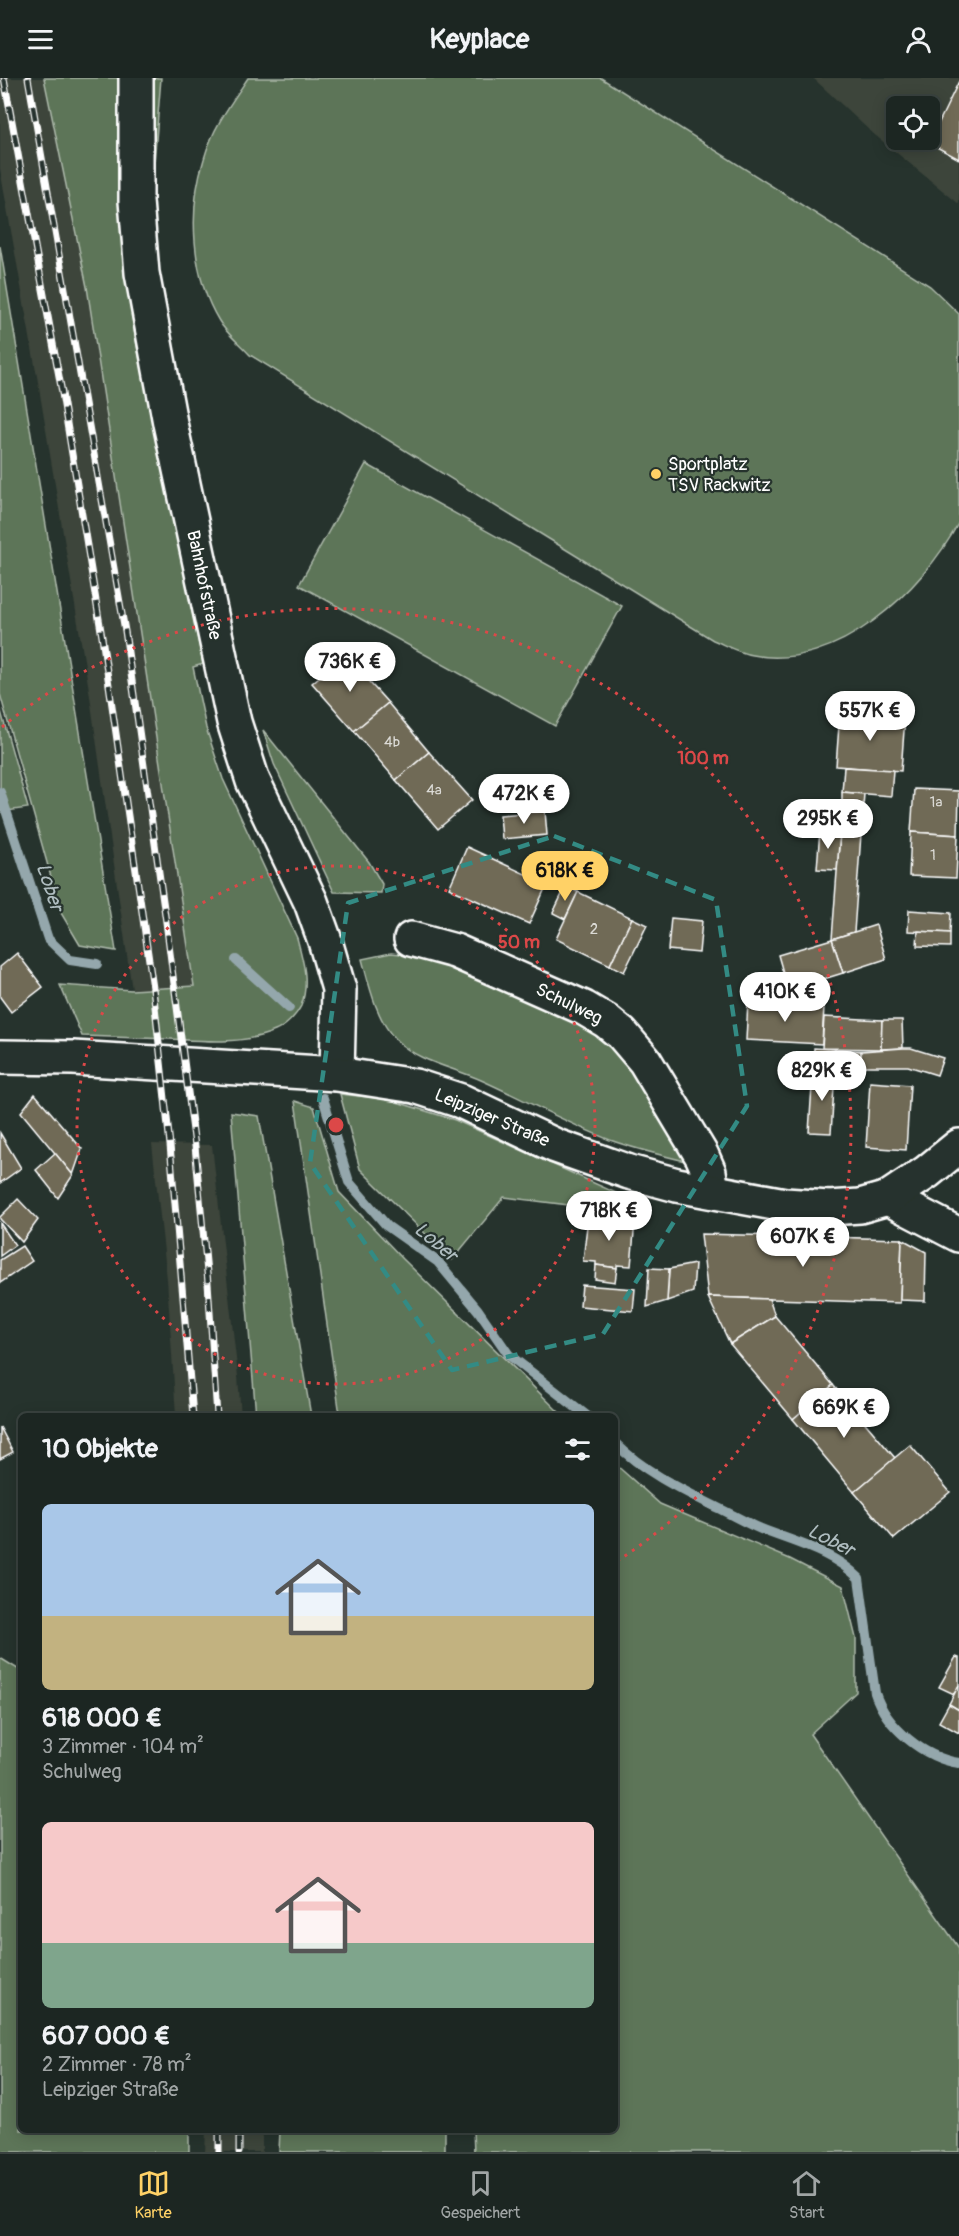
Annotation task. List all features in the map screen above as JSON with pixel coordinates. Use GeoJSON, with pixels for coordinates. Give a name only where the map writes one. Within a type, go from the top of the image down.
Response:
{"type":"FeatureCollection","features":[{"type":"Feature","properties":{"kind":"street","name":"Bahnhofstraße"},"geometry":{"type":"LineString","coordinates":[[136,78],[136,201],[142,273],[170,423],[234,722],[253,780],[311,902],[326,941],[339,989],[337,1074]]}},
{"type":"Feature","properties":{"kind":"street","name":"Schulweg"},"geometry":{"type":"LineString","coordinates":[[411,939],[455,951],[585,1008],[622,1034],[645,1061],[702,1156],[709,1172],[712,1191]]}},
{"type":"Feature","properties":{"kind":"street","name":"Leipziger Straße"},"geometry":{"type":"LineString","coordinates":[[0,1057],[73,1058],[337,1074],[415,1086],[462,1101],[556,1146],[629,1172],[677,1185],[785,1205],[829,1208],[861,1206],[888,1198],[927,1172],[959,1146]]}},
{"type":"Feature","properties":{"kind":"street"},"geometry":{"type":"LineString","coordinates":[[888,1198],[955,1224]]}},
{"type":"Feature","properties":{"kind":"highlighted area"},"geometry":{"type":"Polygon","coordinates":[[[554,836],[716,900],[747,1106],[603,1334],[452,1370],[310,1163],[348,903],[554,836]]]}},
{"type":"Feature","properties":{"kind":"shaded area"},"geometry":{"type":"Polygon","coordinates":[[[0,78],[44,78],[87,287],[194,987],[132,990],[89,690],[0,169],[0,78]]]}},
{"type":"Feature","properties":{"kind":"shaded area"},"geometry":{"type":"Polygon","coordinates":[[[813,78],[959,78],[959,204],[893,150],[940,150],[940,96],[886,96],[886,144],[813,78]]]}},
{"type":"Feature","properties":{"kind":"shaded area"},"geometry":{"type":"Polygon","coordinates":[[[152,1144],[212,1145],[241,1413],[176,1413],[167,1279],[152,1144]]]}},
{"type":"Feature","properties":{"kind":"shaded area"},"geometry":{"type":"Polygon","coordinates":[[[206,2133],[262,2133],[262,2152],[205,2152],[206,2133]]]}},
{"type":"Feature","properties":{"kind":"green space"},"geometry":{"type":"Polygon","coordinates":[[[44,78],[119,78],[120,203],[126,271],[134,331],[203,664],[193,667],[206,728],[223,779],[297,938],[305,972],[304,997],[293,1017],[279,1029],[249,1038],[209,1041],[82,1036],[60,985],[132,990],[194,986],[87,287],[44,78]]]}},
{"type":"Feature","properties":{"kind":"green space"},"geometry":{"type":"Polygon","coordinates":[[[151,78],[161,78],[152,189],[151,78]]]}},
{"type":"Feature","properties":{"kind":"green space","name":"Sportplatz TSV Rackwitz"},"geometry":{"type":"Polygon","coordinates":[[[248,78],[601,78],[930,286],[959,314],[959,522],[943,548],[900,599],[874,621],[845,639],[815,651],[784,657],[747,654],[713,640],[250,355],[222,325],[210,303],[198,263],[194,220],[199,178],[207,148],[223,117],[248,78]]]}},
{"type":"Feature","properties":{"kind":"green space"},"geometry":{"type":"Polygon","coordinates":[[[0,246],[116,951],[80,945],[61,913],[0,694],[0,246]]]}},
{"type":"Feature","properties":{"kind":"green space"},"geometry":{"type":"Polygon","coordinates":[[[366,464],[622,606],[555,726],[299,585],[366,464]]]}},
{"type":"Feature","properties":{"kind":"green space"},"geometry":{"type":"Polygon","coordinates":[[[0,708],[28,808],[0,812],[0,708]]]}},
{"type":"Feature","properties":{"kind":"green space"},"geometry":{"type":"Polygon","coordinates":[[[263,730],[369,862],[382,884],[381,893],[334,892],[274,764],[263,730]]]}},
{"type":"Feature","properties":{"kind":"green space"},"geometry":{"type":"Polygon","coordinates":[[[391,953],[412,955],[451,966],[524,995],[612,1041],[631,1066],[683,1148],[685,1161],[610,1140],[481,1080],[425,1059],[404,1047],[388,1031],[383,1021],[374,1001],[362,959],[391,953]]]}},
{"type":"Feature","properties":{"kind":"green space"},"geometry":{"type":"Polygon","coordinates":[[[340,1094],[387,1099],[455,1120],[627,1198],[634,1213],[504,1197],[452,1260],[360,1169],[340,1094]]]}},
{"type":"Feature","properties":{"kind":"green space"},"geometry":{"type":"Polygon","coordinates":[[[295,1101],[314,1107],[339,1192],[403,1259],[560,1413],[342,1413],[295,1101]]]}},
{"type":"Feature","properties":{"kind":"green space"},"geometry":{"type":"Polygon","coordinates":[[[231,1112],[259,1116],[310,1413],[256,1413],[231,1112]]]}},
{"type":"Feature","properties":{"kind":"green space"},"geometry":{"type":"Polygon","coordinates":[[[618,1467],[660,1504],[790,1559],[843,1586],[856,1638],[856,1692],[810,1734],[959,1948],[959,2152],[474,2152],[473,2133],[618,2133],[618,1467]]]}},
{"type":"Feature","properties":{"kind":"green space"},"geometry":{"type":"Polygon","coordinates":[[[0,1658],[18,1669],[18,2133],[189,2133],[189,2152],[0,2152],[0,1658]]]}},
{"type":"Feature","properties":{"kind":"green space"},"geometry":{"type":"Polygon","coordinates":[[[280,2133],[445,2133],[445,2152],[279,2152],[280,2133]]]}},
{"type":"Feature","properties":{"kind":"building"},"geometry":{"type":"Polygon","coordinates":[[[959,81],[959,159],[940,149],[940,120],[959,81]]]}},
{"type":"Feature","properties":{"kind":"building"},"geometry":{"type":"Polygon","coordinates":[[[345,655],[388,703],[354,731],[312,683],[345,655]]]}},
{"type":"Feature","properties":{"kind":"building"},"geometry":{"type":"Polygon","coordinates":[[[388,703],[429,752],[396,780],[354,731],[388,703]]]}},
{"type":"Feature","properties":{"kind":"building"},"geometry":{"type":"Polygon","coordinates":[[[840,712],[905,717],[901,771],[836,766],[840,712]]]}},
{"type":"Feature","properties":{"kind":"building"},"geometry":{"type":"Polygon","coordinates":[[[429,752],[472,800],[438,829],[396,780],[429,752]]]}},
{"type":"Feature","properties":{"kind":"building"},"geometry":{"type":"Polygon","coordinates":[[[844,767],[893,770],[891,796],[842,792],[844,767]]]}},
{"type":"Feature","properties":{"kind":"building"},"geometry":{"type":"Polygon","coordinates":[[[914,789],[959,791],[958,835],[911,832],[914,789]]]}},
{"type":"Feature","properties":{"kind":"building"},"geometry":{"type":"Polygon","coordinates":[[[842,792],[864,794],[863,806],[842,805],[842,792]]]}},
{"type":"Feature","properties":{"kind":"building"},"geometry":{"type":"Polygon","coordinates":[[[842,805],[863,806],[854,932],[832,939],[842,805]]]}},
{"type":"Feature","properties":{"kind":"building"},"geometry":{"type":"Polygon","coordinates":[[[545,811],[547,835],[502,839],[500,815],[545,811]]]}},
{"type":"Feature","properties":{"kind":"building"},"geometry":{"type":"Polygon","coordinates":[[[820,830],[840,832],[837,870],[817,869],[820,830]]]}},
{"type":"Feature","properties":{"kind":"building"},"geometry":{"type":"Polygon","coordinates":[[[911,832],[958,835],[956,878],[909,876],[911,832]]]}},
{"type":"Feature","properties":{"kind":"building"},"geometry":{"type":"Polygon","coordinates":[[[467,847],[547,884],[529,924],[449,888],[467,847]]]}},
{"type":"Feature","properties":{"kind":"building"},"geometry":{"type":"Polygon","coordinates":[[[566,886],[578,892],[565,919],[553,913],[566,886]]]}},
{"type":"Feature","properties":{"kind":"building"},"geometry":{"type":"Polygon","coordinates":[[[578,892],[632,918],[610,965],[556,939],[578,892]]]}},
{"type":"Feature","properties":{"kind":"building"},"geometry":{"type":"Polygon","coordinates":[[[909,910],[951,913],[950,933],[908,931],[909,910]]]}},
{"type":"Feature","properties":{"kind":"building"},"geometry":{"type":"Polygon","coordinates":[[[632,918],[647,925],[624,972],[610,965],[632,918]]]}},
{"type":"Feature","properties":{"kind":"building"},"geometry":{"type":"Polygon","coordinates":[[[671,918],[702,921],[699,953],[668,950],[671,918]]]}},
{"type":"Feature","properties":{"kind":"building"},"geometry":{"type":"Polygon","coordinates":[[[876,925],[886,959],[843,973],[832,939],[876,925]]]}},
{"type":"Feature","properties":{"kind":"building"},"geometry":{"type":"Polygon","coordinates":[[[918,931],[950,933],[950,947],[917,946],[918,931]]]}},
{"type":"Feature","properties":{"kind":"building"},"geometry":{"type":"Polygon","coordinates":[[[832,939],[843,973],[788,990],[778,955],[832,939]]]}},
{"type":"Feature","properties":{"kind":"building"},"geometry":{"type":"Polygon","coordinates":[[[17,953],[43,987],[11,1012],[0,997],[0,967],[17,953]]]}},
{"type":"Feature","properties":{"kind":"building"},"geometry":{"type":"Polygon","coordinates":[[[748,1002],[824,1006],[822,1044],[746,1040],[748,1002]]]}},
{"type":"Feature","properties":{"kind":"building"},"geometry":{"type":"Polygon","coordinates":[[[824,1017],[882,1020],[881,1049],[822,1048],[824,1017]]]}},
{"type":"Feature","properties":{"kind":"building"},"geometry":{"type":"Polygon","coordinates":[[[882,1020],[902,1020],[903,1048],[881,1049],[882,1020]]]}},
{"type":"Feature","properties":{"kind":"building"},"geometry":{"type":"Polygon","coordinates":[[[814,1048],[861,1051],[861,1074],[813,1071],[814,1048]]]}},
{"type":"Feature","properties":{"kind":"building"},"geometry":{"type":"Polygon","coordinates":[[[911,1048],[943,1058],[937,1075],[908,1066],[861,1066],[861,1051],[911,1048]]]}},
{"type":"Feature","properties":{"kind":"building"},"geometry":{"type":"Polygon","coordinates":[[[813,1071],[835,1073],[831,1133],[809,1132],[813,1071]]]}},
{"type":"Feature","properties":{"kind":"building"},"geometry":{"type":"Polygon","coordinates":[[[870,1082],[910,1085],[906,1150],[866,1147],[870,1082]]]}},
{"type":"Feature","properties":{"kind":"building"},"geometry":{"type":"Polygon","coordinates":[[[35,1094],[82,1149],[73,1175],[21,1112],[35,1094]]]}},
{"type":"Feature","properties":{"kind":"building"},"geometry":{"type":"Polygon","coordinates":[[[0,1133],[21,1168],[0,1183],[0,1133]]]}},
{"type":"Feature","properties":{"kind":"building"},"geometry":{"type":"Polygon","coordinates":[[[55,1153],[73,1175],[58,1198],[36,1170],[55,1153]]]}},
{"type":"Feature","properties":{"kind":"building"},"geometry":{"type":"Polygon","coordinates":[[[18,1199],[38,1220],[22,1242],[0,1219],[18,1199]]]}},
{"type":"Feature","properties":{"kind":"building"},"geometry":{"type":"Polygon","coordinates":[[[588,1217],[635,1221],[631,1266],[617,1265],[617,1268],[583,1261],[588,1217]]]}},
{"type":"Feature","properties":{"kind":"building"},"geometry":{"type":"Polygon","coordinates":[[[0,1223],[15,1245],[0,1256],[0,1223]]]}},
{"type":"Feature","properties":{"kind":"building"},"geometry":{"type":"Polygon","coordinates":[[[701,1234],[902,1239],[900,1303],[708,1297],[701,1234]]]}},
{"type":"Feature","properties":{"kind":"building"},"geometry":{"type":"Polygon","coordinates":[[[902,1239],[926,1252],[925,1301],[900,1300],[902,1239]]]}},
{"type":"Feature","properties":{"kind":"building"},"geometry":{"type":"Polygon","coordinates":[[[22,1246],[32,1261],[0,1283],[0,1260],[22,1246]]]}},
{"type":"Feature","properties":{"kind":"building"},"geometry":{"type":"Polygon","coordinates":[[[695,1264],[693,1292],[667,1301],[669,1269],[695,1264]]]}},
{"type":"Feature","properties":{"kind":"building"},"geometry":{"type":"Polygon","coordinates":[[[596,1265],[617,1268],[615,1282],[595,1279],[596,1265]]]}},
{"type":"Feature","properties":{"kind":"building"},"geometry":{"type":"Polygon","coordinates":[[[649,1268],[669,1269],[667,1301],[647,1307],[649,1268]]]}},
{"type":"Feature","properties":{"kind":"building"},"geometry":{"type":"Polygon","coordinates":[[[582,1285],[635,1289],[633,1311],[580,1306],[582,1285]]]}},
{"type":"Feature","properties":{"kind":"building"},"geometry":{"type":"Polygon","coordinates":[[[708,1297],[769,1299],[775,1316],[730,1344],[708,1297]]]}},
{"type":"Feature","properties":{"kind":"building"},"geometry":{"type":"Polygon","coordinates":[[[775,1316],[833,1385],[793,1419],[730,1344],[775,1316]]]}},
{"type":"Feature","properties":{"kind":"building"},"geometry":{"type":"Polygon","coordinates":[[[833,1385],[895,1458],[854,1492],[793,1419],[833,1385]]]}},
{"type":"Feature","properties":{"kind":"building"},"geometry":{"type":"Polygon","coordinates":[[[0,1427],[13,1452],[0,1459],[0,1427]]]}},
{"type":"Feature","properties":{"kind":"building"},"geometry":{"type":"Polygon","coordinates":[[[910,1445],[950,1492],[894,1539],[854,1492],[910,1445]]]}},
{"type":"Feature","properties":{"kind":"building"},"geometry":{"type":"Polygon","coordinates":[[[956,1657],[959,1658],[959,1685],[954,1694],[939,1687],[956,1657]]]}},
{"type":"Feature","properties":{"kind":"building"},"geometry":{"type":"Polygon","coordinates":[[[959,1685],[959,1710],[949,1704],[959,1685]]]}},
{"type":"Feature","properties":{"kind":"building"},"geometry":{"type":"Polygon","coordinates":[[[949,1704],[959,1710],[959,1733],[939,1722],[949,1704]]]}},
{"type":"Feature","properties":{"kind":"waterway","name":"Lober"},"geometry":{"type":"LineString","coordinates":[[0,792],[48,939],[70,960],[97,964]]}},
{"type":"Feature","properties":{"kind":"waterway","name":"Lober"},"geometry":{"type":"LineString","coordinates":[[236,960],[289,1008]]}},
{"type":"Feature","properties":{"kind":"waterway","name":"Lober"},"geometry":{"type":"LineString","coordinates":[[323,1098],[349,1182],[387,1226],[438,1262],[478,1310],[509,1355],[583,1413]]}},
{"type":"Feature","properties":{"kind":"waterway","name":"Lober"},"geometry":{"type":"LineString","coordinates":[[618,1446],[650,1471],[676,1486],[755,1527],[825,1554],[859,1578],[875,1693],[880,1706],[897,1729],[920,1748],[933,1755],[959,1763]]}},
{"type":"Feature","properties":{"kind":"railway"},"geometry":{"type":"LineString","coordinates":[[4,78],[61,387],[102,637],[153,988],[170,1145],[193,1413]]}},
{"type":"Feature","properties":{"kind":"railway"},"geometry":{"type":"LineString","coordinates":[[28,78],[125,631],[195,1146],[208,1283],[217,1413]]}},
{"type":"Feature","properties":{"kind":"railway"},"geometry":{"type":"LineString","coordinates":[[219,2133],[219,2152]]}},
{"type":"Feature","properties":{"kind":"railway"},"geometry":{"type":"LineString","coordinates":[[239,2133],[239,2152]]}},
{"type":"Feature","properties":{"kind":"place","name":"Sportplatz TSV Rackwitz"},"geometry":{"type":"Point","coordinates":[656,474]}}]}
